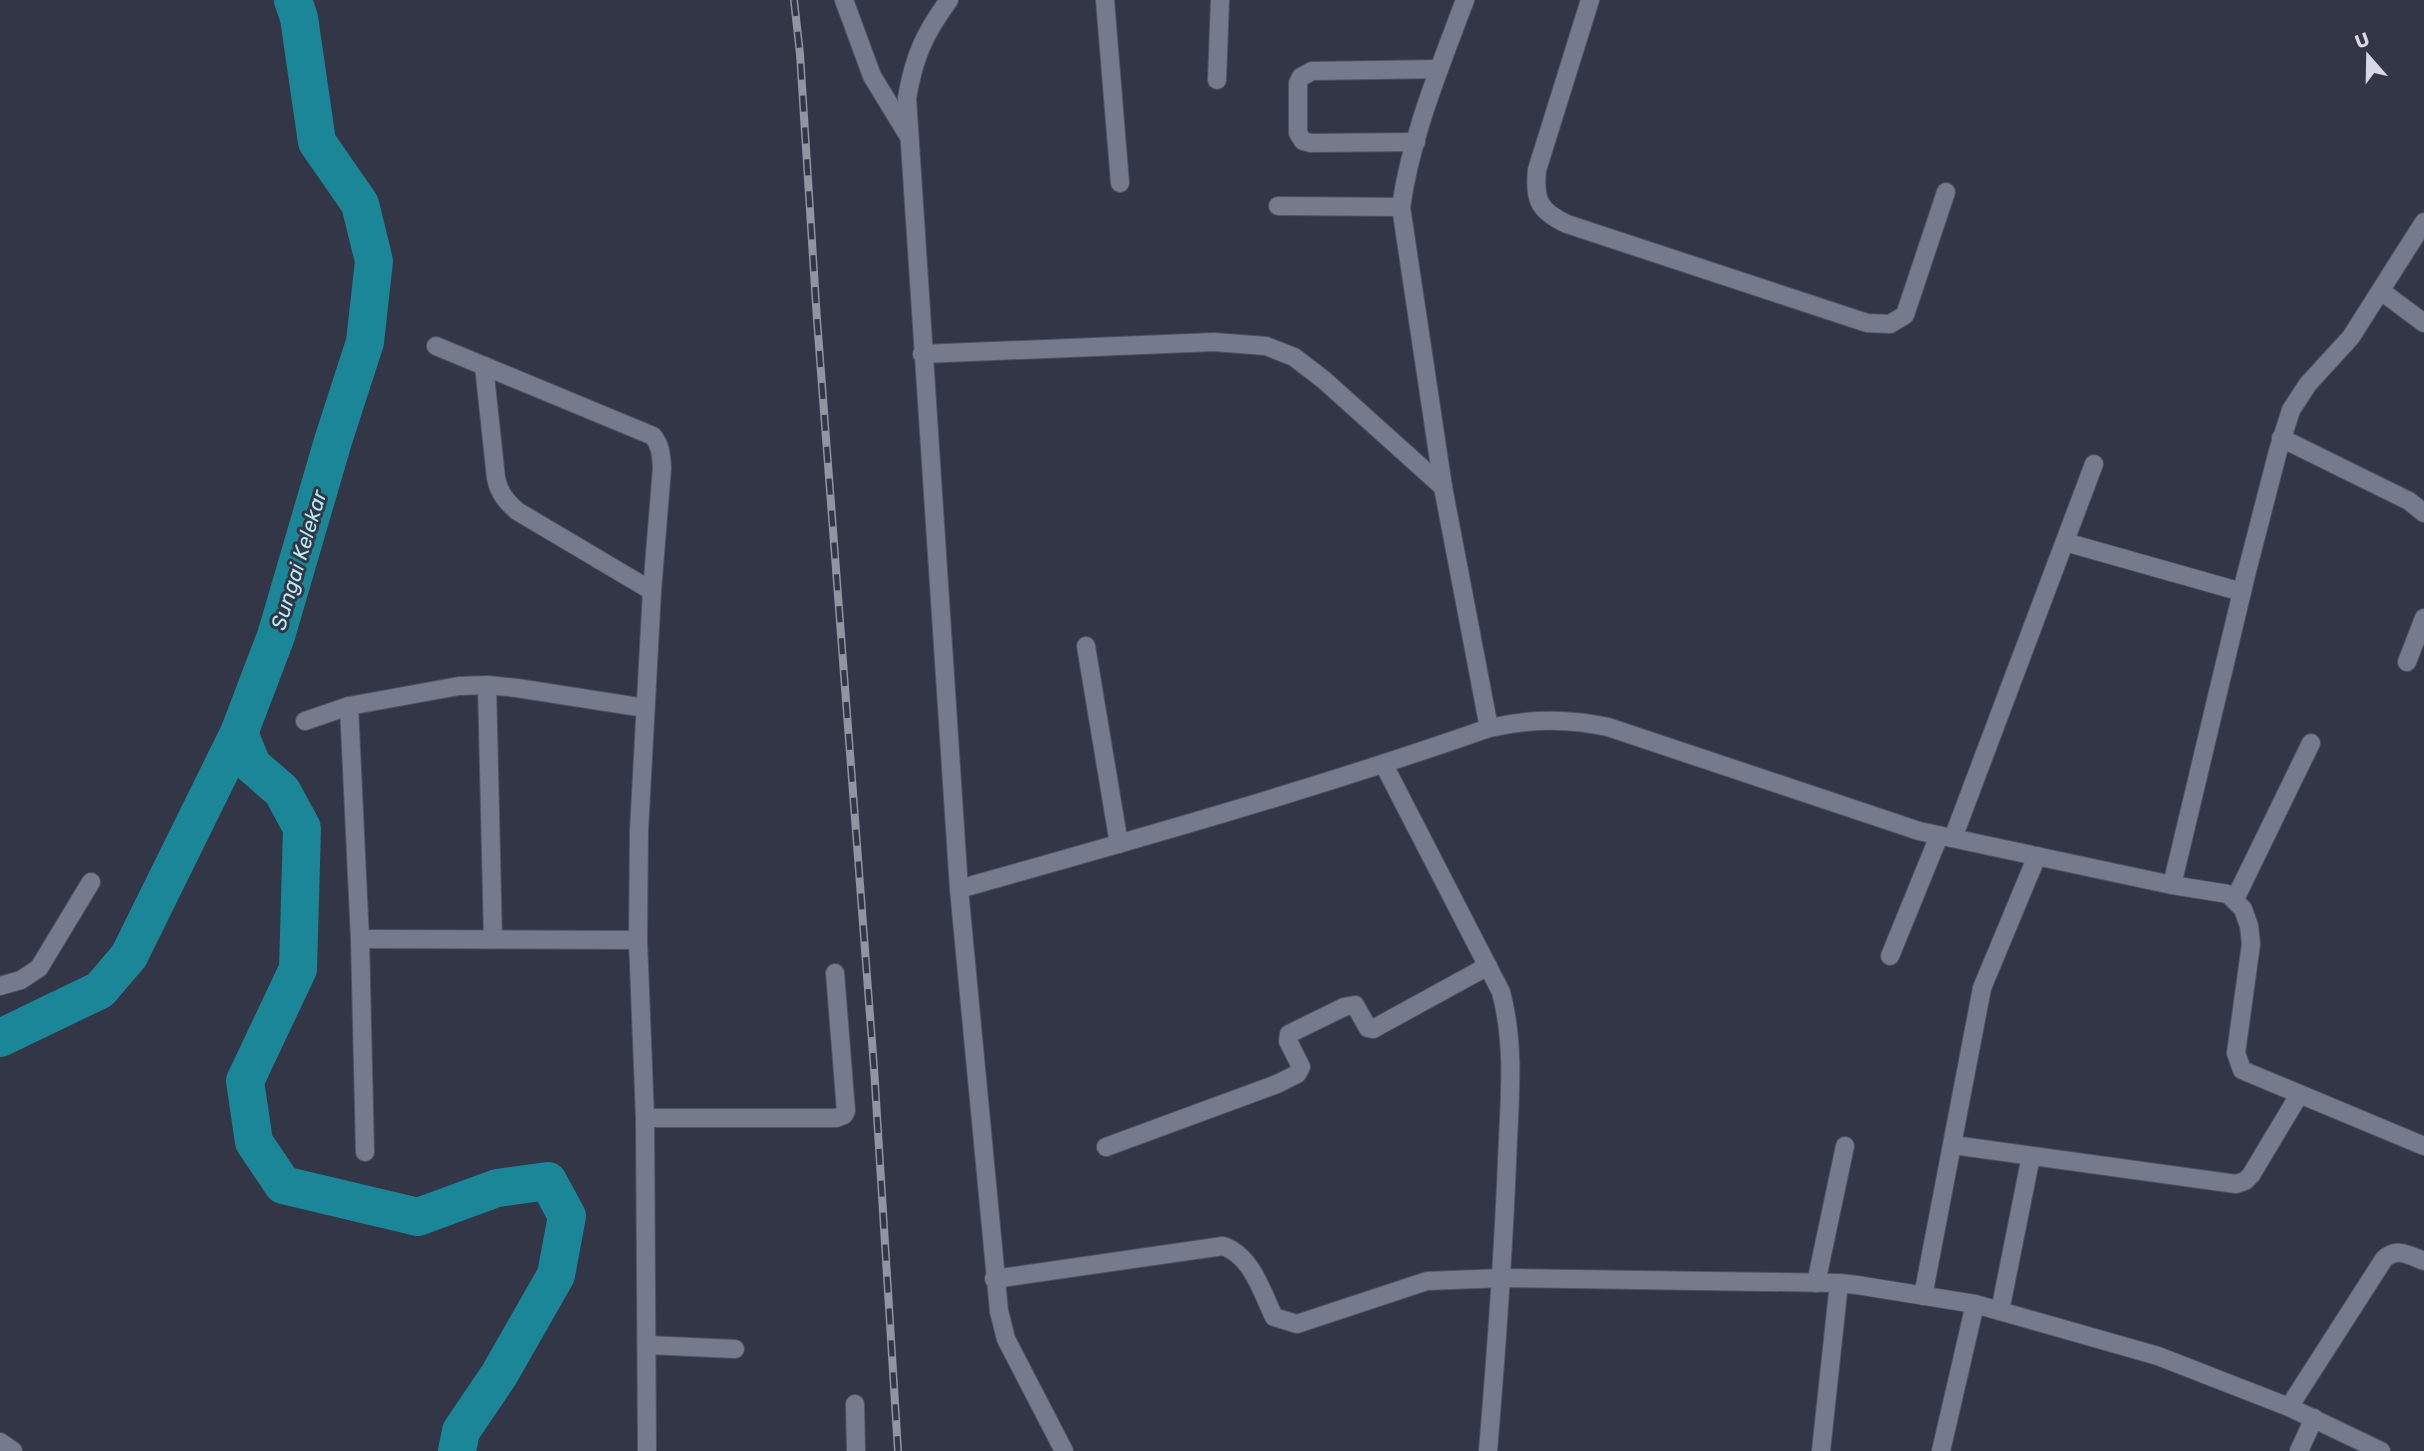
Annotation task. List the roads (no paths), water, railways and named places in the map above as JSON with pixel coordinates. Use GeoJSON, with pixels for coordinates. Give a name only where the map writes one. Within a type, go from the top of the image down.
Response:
{"type":"FeatureCollection","features":[{"type":"Feature","properties":{"kind":"street"},"geometry":{"type":"LineString","coordinates":[[844,0],[872,76],[908,135]]}},
{"type":"Feature","properties":{"kind":"street"},"geometry":{"type":"LineString","coordinates":[[949,0],[930,25],[912,65],[907,98],[922,354],[960,889],[994,1279],[1006,1339],[1064,1451]]}},
{"type":"Feature","properties":{"kind":"street"},"geometry":{"type":"LineString","coordinates":[[1105,0],[1120,183]]}},
{"type":"Feature","properties":{"kind":"street"},"geometry":{"type":"LineString","coordinates":[[1217,80],[1220,0]]}},
{"type":"Feature","properties":{"kind":"street"},"geometry":{"type":"LineString","coordinates":[[1465,0],[1439,69],[1406,174],[1401,207],[1443,487],[1489,728]]}},
{"type":"Feature","properties":{"kind":"street"},"geometry":{"type":"LineString","coordinates":[[1590,0],[1536,170],[1535,187],[1539,203],[1549,216],[1580,229],[1867,323],[1891,324],[1905,315],[1946,192]]}},
{"type":"Feature","properties":{"kind":"street"},"geometry":{"type":"LineString","coordinates":[[1416,142],[1303,141],[1298,133],[1298,83],[1301,77],[1312,71],[1439,69]]}},
{"type":"Feature","properties":{"kind":"street"},"geometry":{"type":"LineString","coordinates":[[1278,206],[1401,207]]}},
{"type":"Feature","properties":{"kind":"street"},"geometry":{"type":"LineString","coordinates":[[2172,885],[2281,438],[2297,398],[2351,337],[2424,222]]}},
{"type":"Feature","properties":{"kind":"street"},"geometry":{"type":"LineString","coordinates":[[2381,291],[2424,323]]}},
{"type":"Feature","properties":{"kind":"street"},"geometry":{"type":"LineString","coordinates":[[922,354],[1214,342],[1266,346],[1294,357],[1324,380],[1443,487]]}},
{"type":"Feature","properties":{"kind":"street"},"geometry":{"type":"LineString","coordinates":[[436,346],[653,436],[659,443],[662,468],[652,591],[639,831],[638,940],[645,1118],[648,1451]]}},
{"type":"Feature","properties":{"kind":"street"},"geometry":{"type":"LineString","coordinates":[[484,366],[496,478],[501,493],[517,511],[652,591]]}},
{"type":"Feature","properties":{"kind":"street"},"geometry":{"type":"LineString","coordinates":[[2281,438],[2409,501],[2424,513]]}},
{"type":"Feature","properties":{"kind":"street"},"geometry":{"type":"LineString","coordinates":[[1890,956],[1946,837],[2094,464]]}},
{"type":"Feature","properties":{"kind":"street"},"geometry":{"type":"LineString","coordinates":[[2065,542],[2242,592]]}},
{"type":"Feature","properties":{"kind":"street"},"geometry":{"type":"LineString","coordinates":[[2407,662],[2424,618]]}},
{"type":"Feature","properties":{"kind":"street"},"geometry":{"type":"LineString","coordinates":[[1086,646],[1119,844]]}},
{"type":"Feature","properties":{"kind":"street"},"geometry":{"type":"LineString","coordinates":[[487,685],[493,939]]}},
{"type":"Feature","properties":{"kind":"street"},"geometry":{"type":"LineString","coordinates":[[305,721],[349,706],[458,686],[517,688],[645,708]]}},
{"type":"Feature","properties":{"kind":"street"},"geometry":{"type":"LineString","coordinates":[[349,706],[360,939],[365,1152]]}},
{"type":"Feature","properties":{"kind":"street"},"geometry":{"type":"LineString","coordinates":[[960,889],[1384,765],[1489,728],[1505,724],[1559,720],[1585,722],[1608,727],[1919,831],[2172,885],[2228,894],[2243,909],[2251,944],[2236,1053],[2238,1063],[2247,1073],[2424,1146]]}},
{"type":"Feature","properties":{"kind":"street"},"geometry":{"type":"LineString","coordinates":[[2235,899],[2312,743]]}},
{"type":"Feature","properties":{"kind":"street"},"geometry":{"type":"LineString","coordinates":[[1384,765],[1501,992],[1508,1019],[1511,1048],[1502,1278],[1488,1451]]}},
{"type":"Feature","properties":{"kind":"street"},"geometry":{"type":"LineString","coordinates":[[1923,1296],[1982,988],[2036,856]]}},
{"type":"Feature","properties":{"kind":"street"},"geometry":{"type":"LineString","coordinates":[[0,986],[21,980],[39,968],[91,882]]}},
{"type":"Feature","properties":{"kind":"street"},"geometry":{"type":"LineString","coordinates":[[360,939],[638,940]]}},
{"type":"Feature","properties":{"kind":"street"},"geometry":{"type":"LineString","coordinates":[[1106,1147],[1277,1084],[1297,1074],[1301,1067],[1288,1041],[1289,1034],[1344,1007],[1355,1005],[1367,1026],[1373,1029],[1488,966]]}},
{"type":"Feature","properties":{"kind":"street"},"geometry":{"type":"LineString","coordinates":[[645,1118],[836,1118],[844,1115],[846,1111],[835,973]]}},
{"type":"Feature","properties":{"kind":"street"},"geometry":{"type":"LineString","coordinates":[[1953,1145],[2236,1184],[2245,1181],[2251,1174],[2299,1095]]}},
{"type":"Feature","properties":{"kind":"street"},"geometry":{"type":"LineString","coordinates":[[1816,1283],[1845,1146]]}},
{"type":"Feature","properties":{"kind":"street"},"geometry":{"type":"LineString","coordinates":[[2000,1311],[2031,1156]]}},
{"type":"Feature","properties":{"kind":"street"},"geometry":{"type":"LineString","coordinates":[[994,1279],[1223,1246],[1235,1250],[1245,1260],[1275,1317],[1297,1324],[1427,1281],[1502,1278],[1839,1283],[1975,1304],[2158,1356],[2289,1407],[2381,1451]]}},
{"type":"Feature","properties":{"kind":"street"},"geometry":{"type":"LineString","coordinates":[[2289,1407],[2384,1259],[2391,1253],[2400,1252],[2424,1261]]}},
{"type":"Feature","properties":{"kind":"street"},"geometry":{"type":"LineString","coordinates":[[1821,1451],[1839,1283]]}},
{"type":"Feature","properties":{"kind":"street"},"geometry":{"type":"LineString","coordinates":[[1941,1451],[1975,1304]]}},
{"type":"Feature","properties":{"kind":"street"},"geometry":{"type":"LineString","coordinates":[[648,1345],[735,1349]]}},
{"type":"Feature","properties":{"kind":"street"},"geometry":{"type":"LineString","coordinates":[[855,1404],[856,1451]]}},
{"type":"Feature","properties":{"kind":"street"},"geometry":{"type":"LineString","coordinates":[[2299,1451],[2314,1418]]}},
{"type":"Feature","properties":{"kind":"street"},"geometry":{"type":"LineString","coordinates":[[0,1442],[13,1451]]}},
{"type":"Feature","properties":{"kind":"waterway","name":"Sungai Kelekar"},"geometry":{"type":"LineString","coordinates":[[0,1038],[100,990],[129,956],[239,733],[276,636],[365,342],[374,261],[360,204],[317,142],[299,18],[293,0]]}},
{"type":"Feature","properties":{"kind":"waterway"},"geometry":{"type":"LineString","coordinates":[[239,733],[252,765],[282,791],[302,828],[298,969],[245,1081],[254,1142],[283,1185],[418,1217],[497,1188],[548,1181],[567,1216],[556,1275],[499,1375],[461,1431],[457,1451]]}},
{"type":"Feature","properties":{"kind":"railway"},"geometry":{"type":"LineString","coordinates":[[794,0],[874,1068],[898,1451]]}}]}
